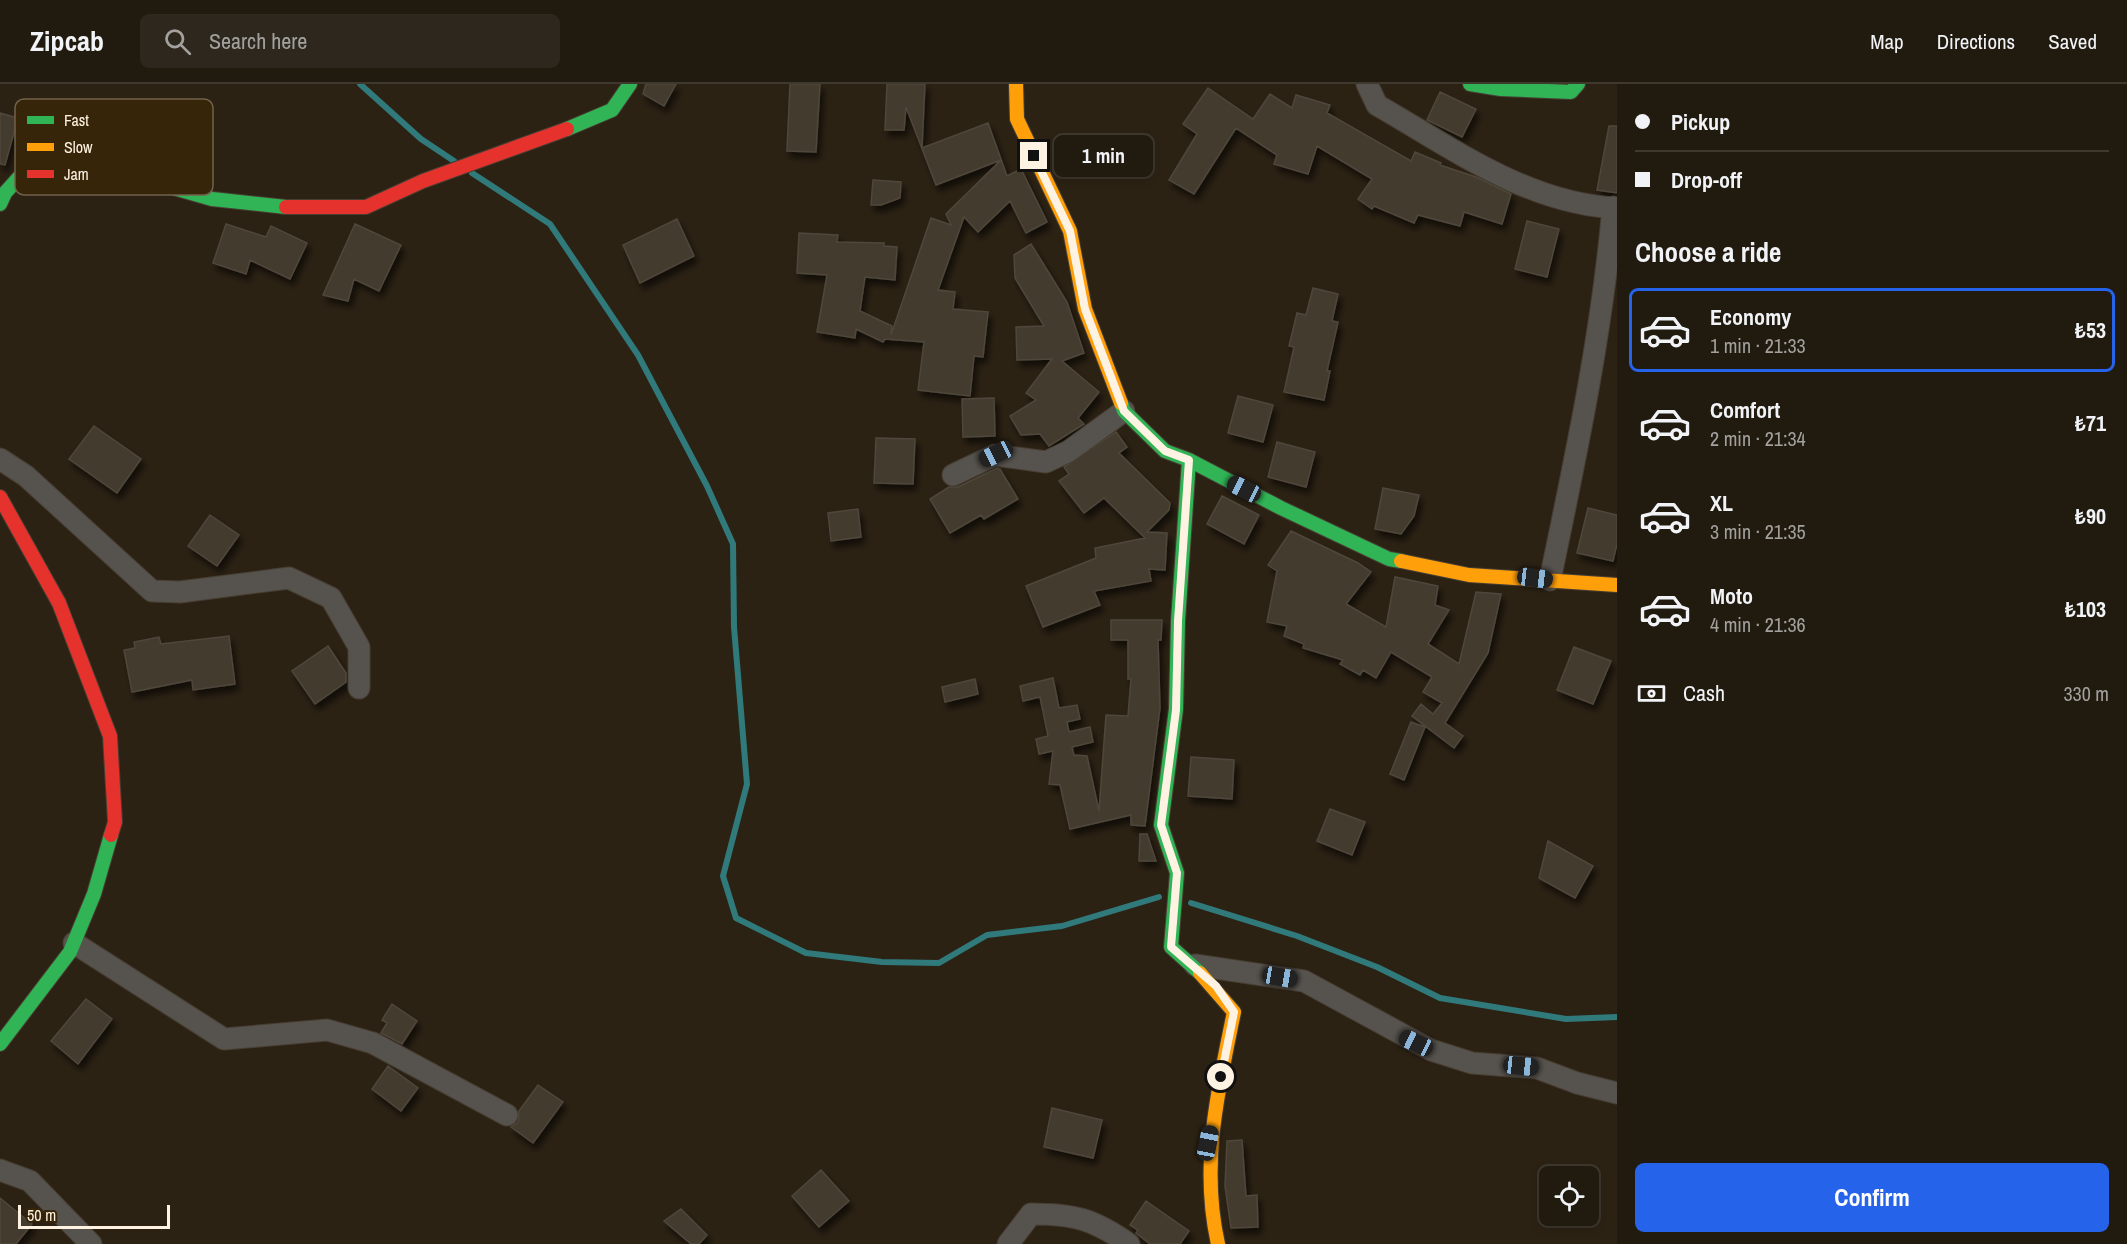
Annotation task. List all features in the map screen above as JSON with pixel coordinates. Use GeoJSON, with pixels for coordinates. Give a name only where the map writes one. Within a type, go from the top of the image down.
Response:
{"type":"FeatureCollection","features":[{"type":"Feature","properties":{"kind":"street"},"geometry":{"type":"LineString","coordinates":[[198,195],[212,199],[293,208],[366,207],[423,181],[512,147],[574,127],[612,110],[630,84]]}},
{"type":"Feature","properties":{"kind":"street"},"geometry":{"type":"LineString","coordinates":[[1016,84],[1017,119],[1070,231],[1085,309],[1124,411],[1165,451],[1189,460],[1281,508],[1389,559],[1469,575],[1617,585]]}},
{"type":"Feature","properties":{"kind":"street"},"geometry":{"type":"LineString","coordinates":[[1367,84],[1377,105],[1509,181],[1590,207],[1615,208],[1605,295],[1586,407],[1550,580]]}},
{"type":"Feature","properties":{"kind":"street"},"geometry":{"type":"LineString","coordinates":[[1470,84],[1501,89],[1571,92],[1578,84]]}},
{"type":"Feature","properties":{"kind":"street"},"geometry":{"type":"LineString","coordinates":[[0,204],[5,193],[15,182]]}},
{"type":"Feature","properties":{"kind":"street"},"geometry":{"type":"LineString","coordinates":[[953,476],[996,454],[1046,462],[1069,452],[1124,411]]}},
{"type":"Feature","properties":{"kind":"street"},"geometry":{"type":"LineString","coordinates":[[0,459],[27,476],[152,591],[180,592],[289,578],[332,598],[359,647],[359,688]]}},
{"type":"Feature","properties":{"kind":"street"},"geometry":{"type":"LineString","coordinates":[[1189,460],[1178,621],[1176,710],[1161,825],[1177,873],[1171,947],[1195,965],[1216,986],[1234,1012],[1208,1143],[1213,1229],[1218,1244]]}},
{"type":"Feature","properties":{"kind":"street"},"geometry":{"type":"LineString","coordinates":[[0,497],[59,603],[110,736],[114,822],[94,894],[70,952],[0,1044]]}},
{"type":"Feature","properties":{"kind":"street"},"geometry":{"type":"LineString","coordinates":[[74,943],[224,1039],[327,1030],[373,1043],[507,1114]]}},
{"type":"Feature","properties":{"kind":"street"},"geometry":{"type":"LineString","coordinates":[[1195,965],[1304,981],[1431,1050],[1472,1063],[1537,1068],[1577,1083],[1617,1093]]}},
{"type":"Feature","properties":{"kind":"street"},"geometry":{"type":"LineString","coordinates":[[0,1170],[30,1180],[91,1244]]}},
{"type":"Feature","properties":{"kind":"street"},"geometry":{"type":"LineString","coordinates":[[1008,1244],[1031,1214],[1069,1214],[1108,1230],[1130,1244]]}},
{"type":"Feature","properties":{"kind":"building"},"geometry":{"type":"Polygon","coordinates":[[[646,84],[676,84],[664,106],[643,94],[646,84]]]}},
{"type":"Feature","properties":{"kind":"building"},"geometry":{"type":"Polygon","coordinates":[[[790,84],[820,84],[816,152],[787,151],[790,84]]]}},
{"type":"Feature","properties":{"kind":"building"},"geometry":{"type":"Polygon","coordinates":[[[887,84],[925,84],[922,148],[988,123],[1007,176],[1021,169],[1047,222],[1026,233],[1010,201],[978,232],[964,217],[938,290],[955,292],[953,309],[988,312],[983,357],[974,356],[970,396],[918,390],[924,342],[885,339],[883,342],[856,329],[855,338],[817,332],[827,275],[797,273],[799,233],[838,235],[837,242],[884,243],[884,246],[897,247],[895,280],[865,277],[860,311],[892,326],[891,335],[931,218],[951,225],[946,214],[1001,160],[936,185],[906,107],[904,130],[885,130],[887,84]]]}},
{"type":"Feature","properties":{"kind":"building"},"geometry":{"type":"Polygon","coordinates":[[[1208,88],[1253,119],[1270,94],[1292,108],[1296,95],[1330,105],[1327,113],[1411,161],[1415,152],[1441,163],[1440,165],[1476,177],[1511,194],[1502,224],[1464,212],[1460,226],[1418,215],[1414,223],[1374,206],[1372,209],[1358,199],[1372,179],[1317,146],[1308,174],[1274,164],[1277,155],[1236,128],[1194,194],[1169,180],[1197,134],[1183,124],[1208,88]]]}},
{"type":"Feature","properties":{"kind":"building"},"geometry":{"type":"Polygon","coordinates":[[[1440,92],[1476,109],[1462,137],[1427,120],[1440,92]]]}},
{"type":"Feature","properties":{"kind":"building"},"geometry":{"type":"Polygon","coordinates":[[[0,113],[15,117],[15,129],[5,165],[0,164],[0,113]]]}},
{"type":"Feature","properties":{"kind":"building"},"geometry":{"type":"Polygon","coordinates":[[[1609,126],[1617,126],[1617,193],[1597,190],[1609,126]]]}},
{"type":"Feature","properties":{"kind":"building"},"geometry":{"type":"Polygon","coordinates":[[[873,180],[901,182],[900,198],[881,205],[871,205],[873,180]]]}},
{"type":"Feature","properties":{"kind":"building"},"geometry":{"type":"Polygon","coordinates":[[[677,219],[694,256],[640,283],[623,245],[677,219]]]}},
{"type":"Feature","properties":{"kind":"building"},"geometry":{"type":"Polygon","coordinates":[[[1527,221],[1559,229],[1547,277],[1515,269],[1527,221]]]}},
{"type":"Feature","properties":{"kind":"building"},"geometry":{"type":"Polygon","coordinates":[[[226,224],[266,237],[271,226],[307,243],[290,279],[250,260],[246,274],[213,263],[226,224]]]}},
{"type":"Feature","properties":{"kind":"building"},"geometry":{"type":"Polygon","coordinates":[[[355,224],[401,245],[379,291],[354,279],[348,301],[323,295],[355,224]]]}},
{"type":"Feature","properties":{"kind":"building"},"geometry":{"type":"Polygon","coordinates":[[[1031,244],[1067,302],[1084,353],[1062,361],[1099,392],[1078,418],[1084,424],[1049,446],[1040,434],[1021,435],[1010,416],[1036,400],[1026,393],[1052,359],[1017,360],[1016,327],[1044,326],[1015,278],[1014,255],[1031,244]]]}},
{"type":"Feature","properties":{"kind":"building"},"geometry":{"type":"Polygon","coordinates":[[[1313,288],[1338,294],[1332,321],[1338,322],[1327,371],[1330,371],[1324,400],[1284,392],[1294,347],[1289,346],[1297,313],[1306,315],[1313,288]]]}},
{"type":"Feature","properties":{"kind":"building"},"geometry":{"type":"Polygon","coordinates":[[[1238,396],[1273,405],[1263,442],[1228,433],[1238,396]]]}},
{"type":"Feature","properties":{"kind":"building"},"geometry":{"type":"Polygon","coordinates":[[[994,398],[995,436],[963,437],[962,399],[994,398]]]}},
{"type":"Feature","properties":{"kind":"building"},"geometry":{"type":"Polygon","coordinates":[[[94,426],[141,459],[117,493],[69,459],[94,426]]]}},
{"type":"Feature","properties":{"kind":"building"},"geometry":{"type":"Polygon","coordinates":[[[1116,432],[1127,447],[1119,453],[1170,503],[1169,510],[1147,532],[1167,533],[1165,570],[1149,569],[1151,581],[1094,591],[1100,605],[1043,627],[1026,586],[1096,558],[1095,548],[1145,538],[1104,498],[1084,513],[1059,481],[1069,474],[1064,467],[1116,432]]]}},
{"type":"Feature","properties":{"kind":"building"},"geometry":{"type":"Polygon","coordinates":[[[876,438],[915,439],[913,484],[874,483],[876,438]]]}},
{"type":"Feature","properties":{"kind":"building"},"geometry":{"type":"Polygon","coordinates":[[[1277,442],[1315,452],[1306,487],[1268,477],[1277,442]]]}},
{"type":"Feature","properties":{"kind":"building"},"geometry":{"type":"Polygon","coordinates":[[[997,468],[1000,469],[1018,499],[984,519],[981,515],[950,533],[930,499],[949,487],[958,487],[997,468]]]}},
{"type":"Feature","properties":{"kind":"building"},"geometry":{"type":"Polygon","coordinates":[[[1383,488],[1419,495],[1414,516],[1401,534],[1375,529],[1383,488]]]}},
{"type":"Feature","properties":{"kind":"building"},"geometry":{"type":"Polygon","coordinates":[[[1222,496],[1259,515],[1244,544],[1207,524],[1222,496]]]}},
{"type":"Feature","properties":{"kind":"building"},"geometry":{"type":"Polygon","coordinates":[[[1588,508],[1617,515],[1617,544],[1613,561],[1577,553],[1588,508]]]}},
{"type":"Feature","properties":{"kind":"building"},"geometry":{"type":"Polygon","coordinates":[[[858,509],[861,537],[831,541],[828,513],[858,509]]]}},
{"type":"Feature","properties":{"kind":"building"},"geometry":{"type":"Polygon","coordinates":[[[210,515],[239,535],[217,566],[188,546],[210,515]]]}},
{"type":"Feature","properties":{"kind":"building"},"geometry":{"type":"Polygon","coordinates":[[[1291,531],[1358,563],[1371,572],[1346,604],[1386,627],[1395,577],[1438,586],[1435,605],[1449,610],[1428,644],[1459,664],[1476,592],[1501,594],[1488,653],[1445,723],[1463,736],[1454,748],[1412,716],[1421,704],[1433,714],[1442,703],[1423,692],[1432,677],[1391,652],[1376,678],[1363,670],[1360,675],[1340,664],[1343,660],[1303,648],[1304,644],[1284,636],[1287,626],[1267,622],[1277,571],[1268,565],[1291,531]]]}},
{"type":"Feature","properties":{"kind":"building"},"geometry":{"type":"Polygon","coordinates":[[[1111,620],[1162,620],[1161,640],[1158,640],[1160,708],[1145,826],[1131,825],[1131,815],[1070,829],[1060,785],[1049,784],[1053,751],[1039,754],[1036,739],[1048,736],[1040,697],[1023,701],[1020,686],[1053,678],[1059,708],[1077,705],[1080,719],[1067,722],[1069,732],[1090,727],[1093,742],[1072,747],[1074,755],[1087,756],[1099,811],[1106,715],[1128,716],[1131,679],[1128,679],[1128,640],[1111,640],[1111,620]]]}},
{"type":"Feature","properties":{"kind":"building"},"geometry":{"type":"Polygon","coordinates":[[[229,636],[235,684],[193,690],[192,680],[132,692],[124,650],[135,648],[134,642],[159,637],[161,644],[229,636]]]}},
{"type":"Feature","properties":{"kind":"building"},"geometry":{"type":"Polygon","coordinates":[[[328,646],[346,673],[346,682],[315,704],[292,671],[328,646]]]}},
{"type":"Feature","properties":{"kind":"building"},"geometry":{"type":"Polygon","coordinates":[[[1574,647],[1611,661],[1593,704],[1557,690],[1574,647]]]}},
{"type":"Feature","properties":{"kind":"building"},"geometry":{"type":"Polygon","coordinates":[[[975,679],[978,694],[945,702],[942,687],[975,679]]]}},
{"type":"Feature","properties":{"kind":"building"},"geometry":{"type":"Polygon","coordinates":[[[1411,722],[1425,727],[1404,780],[1390,774],[1411,722]]]}},
{"type":"Feature","properties":{"kind":"building"},"geometry":{"type":"Polygon","coordinates":[[[1191,757],[1234,760],[1232,799],[1188,796],[1191,757]]]}},
{"type":"Feature","properties":{"kind":"building"},"geometry":{"type":"Polygon","coordinates":[[[1330,809],[1365,822],[1352,855],[1317,841],[1330,809]]]}},
{"type":"Feature","properties":{"kind":"building"},"geometry":{"type":"Polygon","coordinates":[[[1140,834],[1147,834],[1156,861],[1139,861],[1140,834]]]}},
{"type":"Feature","properties":{"kind":"building"},"geometry":{"type":"Polygon","coordinates":[[[1548,841],[1593,866],[1575,898],[1539,878],[1548,841]]]}},
{"type":"Feature","properties":{"kind":"building"},"geometry":{"type":"Polygon","coordinates":[[[86,999],[112,1019],[78,1064],[51,1041],[86,999]]]}},
{"type":"Feature","properties":{"kind":"building"},"geometry":{"type":"Polygon","coordinates":[[[392,1004],[417,1021],[402,1044],[381,1033],[387,1023],[382,1020],[392,1004]]]}},
{"type":"Feature","properties":{"kind":"building"},"geometry":{"type":"Polygon","coordinates":[[[388,1066],[418,1088],[401,1111],[372,1089],[388,1066]]]}},
{"type":"Feature","properties":{"kind":"building"},"geometry":{"type":"Polygon","coordinates":[[[538,1085],[563,1102],[533,1143],[511,1127],[518,1122],[519,1111],[538,1085]]]}},
{"type":"Feature","properties":{"kind":"building"},"geometry":{"type":"Polygon","coordinates":[[[1052,1108],[1102,1120],[1093,1158],[1044,1147],[1052,1108]]]}},
{"type":"Feature","properties":{"kind":"building"},"geometry":{"type":"Polygon","coordinates":[[[1242,1140],[1246,1196],[1257,1195],[1258,1227],[1231,1228],[1225,1186],[1227,1141],[1242,1140]]]}},
{"type":"Feature","properties":{"kind":"building"},"geometry":{"type":"Polygon","coordinates":[[[821,1170],[849,1201],[819,1227],[792,1196],[821,1170]]]}},
{"type":"Feature","properties":{"kind":"building"},"geometry":{"type":"Polygon","coordinates":[[[0,1198],[32,1224],[16,1244],[0,1244],[0,1198]]]}},
{"type":"Feature","properties":{"kind":"building"},"geometry":{"type":"Polygon","coordinates":[[[1146,1201],[1189,1231],[1180,1244],[1150,1244],[1136,1233],[1138,1230],[1130,1225],[1146,1201]]]}},
{"type":"Feature","properties":{"kind":"building"},"geometry":{"type":"Polygon","coordinates":[[[681,1209],[707,1235],[699,1244],[691,1244],[664,1221],[681,1209]]]}},
{"type":"Feature","properties":{"kind":"waterway"},"geometry":{"type":"LineString","coordinates":[[360,84],[421,139],[454,161]]}},
{"type":"Feature","properties":{"kind":"waterway"},"geometry":{"type":"LineString","coordinates":[[472,173],[550,224],[638,355],[707,486],[733,544],[734,627],[747,784],[723,876],[736,918],[806,953],[882,962],[939,963],[987,935],[1062,926],[1159,897]]}},
{"type":"Feature","properties":{"kind":"waterway"},"geometry":{"type":"LineString","coordinates":[[1191,903],[1297,936],[1377,967],[1440,998],[1566,1019],[1617,1017]]}},
{"type":"Feature","properties":{"kind":"traffic: fast"},"geometry":{"type":"LineString","coordinates":[[567,129],[612,110],[630,84]]}},
{"type":"Feature","properties":{"kind":"traffic: fast"},"geometry":{"type":"LineString","coordinates":[[1470,84],[1501,89],[1571,92],[1578,84]]}},
{"type":"Feature","properties":{"kind":"traffic: fast"},"geometry":{"type":"LineString","coordinates":[[0,204],[5,193],[15,182]]}},
{"type":"Feature","properties":{"kind":"traffic: fast"},"geometry":{"type":"LineString","coordinates":[[198,195],[212,199],[286,207]]}},
{"type":"Feature","properties":{"kind":"traffic: fast"},"geometry":{"type":"LineString","coordinates":[[1121,403],[1124,411],[1165,451],[1189,460],[1281,508],[1389,559],[1401,561]]}},
{"type":"Feature","properties":{"kind":"traffic: fast"},"geometry":{"type":"LineString","coordinates":[[1189,460],[1178,621],[1176,709],[1161,825],[1177,873],[1171,947],[1200,973]]}},
{"type":"Feature","properties":{"kind":"traffic: fast"},"geometry":{"type":"LineString","coordinates":[[0,1044],[70,952],[94,894],[111,835]]}},
{"type":"Feature","properties":{"kind":"traffic: slow"},"geometry":{"type":"LineString","coordinates":[[1016,84],[1017,119],[1070,231],[1085,309],[1121,403]]}},
{"type":"Feature","properties":{"kind":"traffic: slow"},"geometry":{"type":"LineString","coordinates":[[1401,561],[1469,575],[1617,585]]}},
{"type":"Feature","properties":{"kind":"traffic: slow"},"geometry":{"type":"LineString","coordinates":[[1200,973],[1234,1012],[1217,1099],[1211,1156],[1213,1215],[1218,1244]]}},
{"type":"Feature","properties":{"kind":"traffic: jam"},"geometry":{"type":"LineString","coordinates":[[286,207],[366,207],[423,181],[567,129]]}},
{"type":"Feature","properties":{"kind":"traffic: jam"},"geometry":{"type":"LineString","coordinates":[[0,497],[59,603],[110,736],[115,822],[111,835]]}},
{"type":"Feature","properties":{"kind":"route"},"geometry":{"type":"LineString","coordinates":[[1034,156],[1070,231],[1085,309],[1124,411],[1165,451],[1189,460],[1178,621],[1176,710],[1161,825],[1177,873],[1171,947],[1195,965],[1216,986],[1234,1012],[1221,1077]]}}]}
